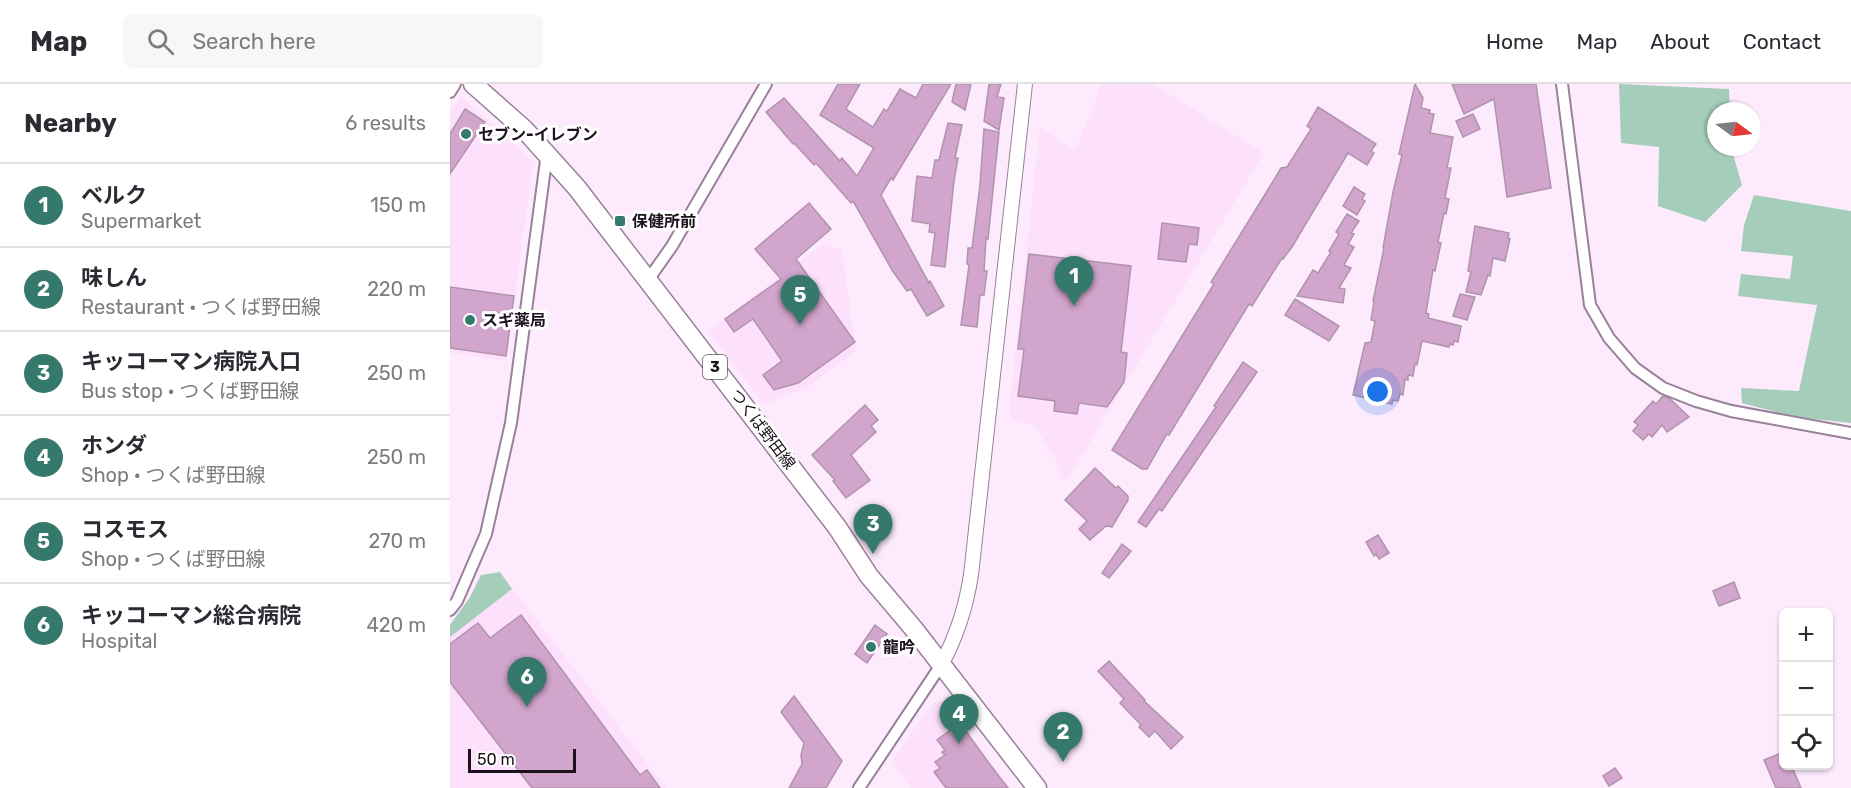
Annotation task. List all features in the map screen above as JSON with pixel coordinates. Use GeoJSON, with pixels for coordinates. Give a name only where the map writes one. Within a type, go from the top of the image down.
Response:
{"type":"FeatureCollection","features":[{"type":"Feature","properties":{"kind":"main road","name":"つくば野田線"},"geometry":{"type":"LineString","coordinates":[[473,84],[524,129],[577,189],[837,527],[869,576],[914,628],[1037,788]]}},
{"type":"Feature","properties":{"kind":"street"},"geometry":{"type":"LineString","coordinates":[[450,92],[455,84]]}},
{"type":"Feature","properties":{"kind":"street"},"geometry":{"type":"LineString","coordinates":[[648,280],[672,246],[766,84]]}},
{"type":"Feature","properties":{"kind":"street"},"geometry":{"type":"LineString","coordinates":[[859,788],[941,665],[959,628],[968,596],[1025,84]]}},
{"type":"Feature","properties":{"kind":"street"},"geometry":{"type":"LineString","coordinates":[[1562,84],[1590,305],[1609,338],[1635,368],[1663,388],[1696,401],[1731,411],[1851,433]]}},
{"type":"Feature","properties":{"kind":"street"},"geometry":{"type":"LineString","coordinates":[[450,609],[457,601],[486,534],[511,423],[547,153]]}},
{"type":"Feature","properties":{"kind":"shaded area"},"geometry":{"type":"Polygon","coordinates":[[[1102,84],[1153,84],[1264,153],[1066,482],[1034,425],[1015,422],[1009,412],[1040,127],[1075,151],[1102,84]]]}},
{"type":"Feature","properties":{"kind":"shaded area"},"geometry":{"type":"Polygon","coordinates":[[[461,96],[533,161],[506,361],[450,353],[450,113],[461,96]]]}},
{"type":"Feature","properties":{"kind":"shaded area"},"geometry":{"type":"Polygon","coordinates":[[[824,243],[842,251],[856,351],[806,388],[764,404],[707,330],[824,243]]]}},
{"type":"Feature","properties":{"kind":"shaded area"},"geometry":{"type":"Polygon","coordinates":[[[500,572],[666,788],[450,788],[450,625],[470,597],[481,575],[500,572]]]}},
{"type":"Feature","properties":{"kind":"shaded area"},"geometry":{"type":"Polygon","coordinates":[[[943,700],[1010,788],[910,788],[893,760],[932,704],[943,700]]]}},
{"type":"Feature","properties":{"kind":"green space"},"geometry":{"type":"Polygon","coordinates":[[[1619,84],[1729,89],[1730,102],[1707,102],[1707,156],[1734,156],[1742,185],[1705,222],[1658,206],[1659,147],[1621,143],[1619,84]]]}},
{"type":"Feature","properties":{"kind":"green space"},"geometry":{"type":"Polygon","coordinates":[[[1754,195],[1851,211],[1851,423],[1795,417],[1742,403],[1741,388],[1799,391],[1817,305],[1738,296],[1741,274],[1790,279],[1793,256],[1741,251],[1744,225],[1754,195]]]}},
{"type":"Feature","properties":{"kind":"green space"},"geometry":{"type":"Polygon","coordinates":[[[500,572],[512,589],[450,637],[450,625],[470,597],[481,575],[500,572]]]}},
{"type":"Feature","properties":{"kind":"building"},"geometry":{"type":"Polygon","coordinates":[[[838,84],[860,84],[846,109],[873,127],[884,109],[887,111],[900,89],[916,98],[923,84],[951,84],[893,180],[891,178],[881,195],[944,306],[927,316],[911,289],[907,291],[892,270],[853,201],[851,203],[816,163],[814,165],[793,144],[766,112],[784,98],[840,161],[842,158],[857,176],[874,148],[820,115],[838,84]]]}},
{"type":"Feature","properties":{"kind":"building"},"geometry":{"type":"Polygon","coordinates":[[[956,84],[971,84],[965,110],[952,102],[956,84]]]}},
{"type":"Feature","properties":{"kind":"building"},"geometry":{"type":"Polygon","coordinates":[[[989,84],[1001,84],[997,97],[1004,98],[999,130],[984,121],[989,84]]]}},
{"type":"Feature","properties":{"kind":"building"},"geometry":{"type":"Polygon","coordinates":[[[1415,84],[1423,98],[1421,108],[1430,110],[1429,113],[1434,114],[1430,133],[1453,137],[1447,168],[1451,168],[1445,198],[1449,199],[1438,242],[1441,243],[1435,271],[1433,270],[1426,313],[1429,314],[1428,318],[1461,326],[1458,342],[1454,341],[1449,347],[1422,341],[1413,376],[1408,375],[1408,380],[1405,379],[1403,395],[1400,394],[1398,401],[1393,400],[1392,404],[1353,395],[1365,343],[1371,342],[1375,321],[1371,320],[1373,301],[1402,155],[1399,154],[1415,84]]]}},
{"type":"Feature","properties":{"kind":"building"},"geometry":{"type":"Polygon","coordinates":[[[1452,84],[1536,84],[1551,188],[1507,197],[1494,99],[1464,114],[1452,84]]]}},
{"type":"Feature","properties":{"kind":"building"},"geometry":{"type":"Polygon","coordinates":[[[1318,107],[1376,144],[1371,151],[1374,153],[1367,165],[1348,153],[1292,247],[1282,258],[1252,306],[1249,304],[1147,469],[1142,469],[1112,450],[1214,284],[1211,282],[1281,168],[1287,167],[1311,129],[1307,126],[1318,107]]]}},
{"type":"Feature","properties":{"kind":"building"},"geometry":{"type":"Polygon","coordinates":[[[465,109],[485,122],[450,174],[450,134],[465,109]]]}},
{"type":"Feature","properties":{"kind":"building"},"geometry":{"type":"Polygon","coordinates":[[[1473,114],[1480,129],[1463,137],[1456,121],[1473,114]]]}},
{"type":"Feature","properties":{"kind":"building"},"geometry":{"type":"Polygon","coordinates":[[[948,123],[962,125],[955,158],[958,158],[945,267],[931,265],[935,233],[929,232],[930,224],[912,221],[917,176],[932,178],[935,160],[939,160],[948,123]]]}},
{"type":"Feature","properties":{"kind":"building"},"geometry":{"type":"Polygon","coordinates":[[[984,129],[999,132],[988,239],[986,238],[984,271],[987,271],[984,295],[980,295],[977,327],[961,325],[969,265],[967,264],[968,248],[972,248],[980,185],[984,129]]]}},
{"type":"Feature","properties":{"kind":"building"},"geometry":{"type":"Polygon","coordinates":[[[1354,187],[1365,194],[1362,199],[1365,201],[1357,215],[1343,206],[1354,187]]]}},
{"type":"Feature","properties":{"kind":"building"},"geometry":{"type":"Polygon","coordinates":[[[809,203],[831,229],[796,259],[855,342],[798,383],[774,390],[763,375],[782,361],[753,319],[734,332],[725,319],[781,279],[755,249],[809,203]]]}},
{"type":"Feature","properties":{"kind":"building"},"geometry":{"type":"Polygon","coordinates":[[[1347,214],[1359,221],[1351,233],[1354,234],[1348,244],[1354,247],[1344,265],[1351,268],[1339,288],[1345,289],[1343,303],[1297,296],[1313,270],[1318,273],[1331,252],[1329,251],[1339,234],[1336,232],[1347,214]]]}},
{"type":"Feature","properties":{"kind":"building"},"geometry":{"type":"Polygon","coordinates":[[[1162,223],[1199,228],[1197,245],[1189,244],[1186,262],[1158,259],[1162,223]]]}},
{"type":"Feature","properties":{"kind":"building"},"geometry":{"type":"Polygon","coordinates":[[[1475,226],[1509,233],[1508,238],[1510,239],[1505,261],[1493,258],[1490,276],[1488,275],[1481,295],[1466,292],[1471,272],[1468,271],[1475,226]]]}},
{"type":"Feature","properties":{"kind":"building"},"geometry":{"type":"Polygon","coordinates":[[[1029,254],[1131,266],[1121,352],[1127,353],[1124,382],[1107,407],[1079,403],[1077,414],[1054,411],[1055,401],[1018,396],[1024,349],[1018,349],[1029,254]]]}},
{"type":"Feature","properties":{"kind":"building"},"geometry":{"type":"Polygon","coordinates":[[[450,287],[514,296],[506,356],[450,348],[450,287]]]}},
{"type":"Feature","properties":{"kind":"building"},"geometry":{"type":"Polygon","coordinates":[[[1460,294],[1475,297],[1467,320],[1453,316],[1460,294]]]}},
{"type":"Feature","properties":{"kind":"building"},"geometry":{"type":"Polygon","coordinates":[[[1295,299],[1339,326],[1329,341],[1285,315],[1295,299]]]}},
{"type":"Feature","properties":{"kind":"building"},"geometry":{"type":"Polygon","coordinates":[[[1243,362],[1257,372],[1162,511],[1159,509],[1146,527],[1138,522],[1216,407],[1214,406],[1243,362]]]}},
{"type":"Feature","properties":{"kind":"building"},"geometry":{"type":"Polygon","coordinates":[[[1663,396],[1670,399],[1689,417],[1667,432],[1662,425],[1652,437],[1649,434],[1643,440],[1633,431],[1638,425],[1634,422],[1653,401],[1656,404],[1663,396]]]}},
{"type":"Feature","properties":{"kind":"building"},"geometry":{"type":"Polygon","coordinates":[[[865,405],[878,420],[871,426],[876,432],[851,455],[870,480],[846,498],[833,481],[835,480],[812,455],[865,405]]]}},
{"type":"Feature","properties":{"kind":"building"},"geometry":{"type":"Polygon","coordinates":[[[1095,468],[1116,488],[1118,486],[1128,496],[1128,500],[1112,527],[1106,526],[1090,540],[1079,529],[1087,521],[1065,500],[1095,468]]]}},
{"type":"Feature","properties":{"kind":"building"},"geometry":{"type":"Polygon","coordinates":[[[1378,535],[1389,553],[1379,559],[1376,554],[1374,556],[1366,542],[1378,535]]]}},
{"type":"Feature","properties":{"kind":"building"},"geometry":{"type":"Polygon","coordinates":[[[1122,544],[1131,551],[1109,578],[1102,573],[1122,544]]]}},
{"type":"Feature","properties":{"kind":"building"},"geometry":{"type":"Polygon","coordinates":[[[1734,582],[1740,598],[1719,606],[1713,591],[1734,582]]]}},
{"type":"Feature","properties":{"kind":"building"},"geometry":{"type":"Polygon","coordinates":[[[521,615],[640,775],[647,770],[660,788],[532,788],[450,682],[450,644],[478,623],[490,638],[521,615]]]}},
{"type":"Feature","properties":{"kind":"building"},"geometry":{"type":"Polygon","coordinates":[[[875,625],[887,634],[867,663],[855,654],[875,625]]]}},
{"type":"Feature","properties":{"kind":"building"},"geometry":{"type":"Polygon","coordinates":[[[1109,661],[1144,701],[1183,737],[1171,749],[1155,731],[1149,737],[1120,703],[1124,699],[1098,671],[1109,661]]]}},
{"type":"Feature","properties":{"kind":"building"},"geometry":{"type":"Polygon","coordinates":[[[794,696],[842,761],[826,788],[789,788],[802,764],[801,755],[804,743],[781,712],[794,696]]]}},
{"type":"Feature","properties":{"kind":"building"},"geometry":{"type":"Polygon","coordinates":[[[960,723],[1008,788],[946,788],[934,772],[940,768],[935,762],[945,755],[942,752],[945,750],[937,740],[960,723]]]}},
{"type":"Feature","properties":{"kind":"building"},"geometry":{"type":"Polygon","coordinates":[[[1779,754],[1779,770],[1793,770],[1801,788],[1776,788],[1764,760],[1779,754]]]}},
{"type":"Feature","properties":{"kind":"building"},"geometry":{"type":"Polygon","coordinates":[[[1615,768],[1622,778],[1609,786],[1603,776],[1615,768]]]}},
{"type":"Feature","properties":{"kind":"place","name":"セブン-イレブン"},"geometry":{"type":"Point","coordinates":[466,134]}},
{"type":"Feature","properties":{"kind":"place","name":"保健所前"},"geometry":{"type":"Point","coordinates":[620,221]}},
{"type":"Feature","properties":{"kind":"place","name":"ベルク"},"geometry":{"type":"Point","coordinates":[1074,306]}},
{"type":"Feature","properties":{"kind":"place","name":"スギ薬局"},"geometry":{"type":"Point","coordinates":[470,320]}},
{"type":"Feature","properties":{"kind":"place","name":"コスモス"},"geometry":{"type":"Point","coordinates":[800,325]}},
{"type":"Feature","properties":{"kind":"place","name":"キッコーマン病院入口"},"geometry":{"type":"Point","coordinates":[873,554]}},
{"type":"Feature","properties":{"kind":"place","name":"龍吟"},"geometry":{"type":"Point","coordinates":[871,647]}},
{"type":"Feature","properties":{"kind":"place","name":"キッコーマン総合病院"},"geometry":{"type":"Point","coordinates":[527,707]}},
{"type":"Feature","properties":{"kind":"place","name":"ホンダ"},"geometry":{"type":"Point","coordinates":[959,744]}},
{"type":"Feature","properties":{"kind":"place","name":"味しん"},"geometry":{"type":"Point","coordinates":[1063,762]}}]}
